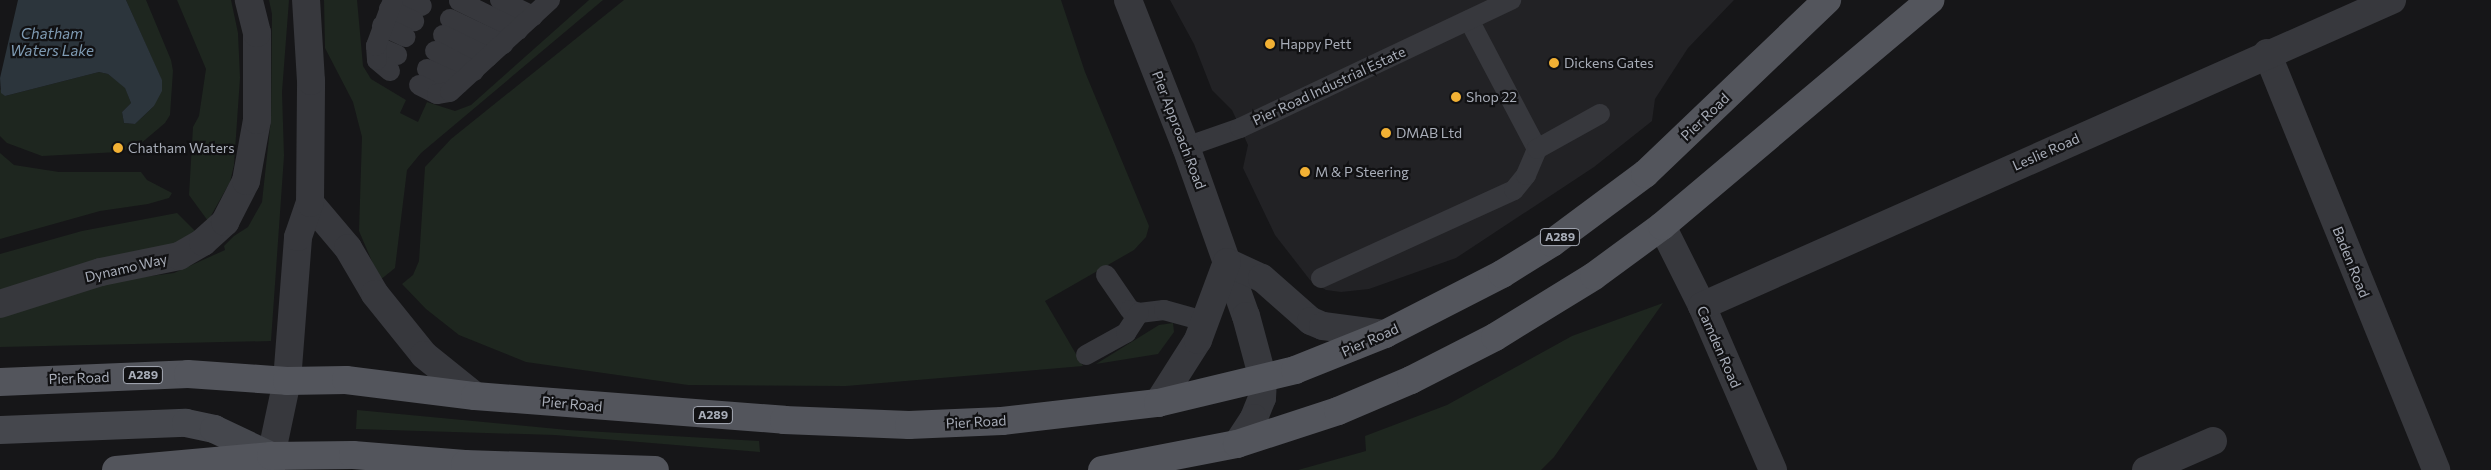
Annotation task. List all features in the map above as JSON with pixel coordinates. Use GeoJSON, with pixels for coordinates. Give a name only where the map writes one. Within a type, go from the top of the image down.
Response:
{"type":"FeatureCollection","features":[{"type":"Feature","properties":{"kind":"main road","name":"Pier Road"},"geometry":{"type":"LineString","coordinates":[[0,382],[188,374],[286,382],[346,380],[475,396],[784,420],[909,424],[1002,421],[1158,403],[1295,370],[1385,334],[1502,274],[1552,243],[1645,174],[1827,0]]}},
{"type":"Feature","properties":{"kind":"main road"},"geometry":{"type":"LineString","coordinates":[[1102,470],[1237,444],[1355,404],[1464,354],[1594,276],[1662,226],[1930,0]]}},
{"type":"Feature","properties":{"kind":"main road"},"geometry":{"type":"LineString","coordinates":[[0,430],[186,423],[214,429],[271,463]]}},
{"type":"Feature","properties":{"kind":"main road"},"geometry":{"type":"LineString","coordinates":[[116,470],[271,463],[353,455],[457,467],[655,470]]}},
{"type":"Feature","properties":{"kind":"street","name":"Dynamo Way"},"geometry":{"type":"LineString","coordinates":[[0,304],[101,272],[179,256],[199,245],[225,222],[246,181],[257,120],[257,33],[249,0]]}},
{"type":"Feature","properties":{"kind":"street"},"geometry":{"type":"LineString","coordinates":[[271,463],[286,382],[298,237],[310,203],[311,81],[306,0]]}},
{"type":"Feature","properties":{"kind":"street","name":"Pier Approach Road"},"geometry":{"type":"LineString","coordinates":[[1128,0],[1186,147],[1227,262],[1263,379],[1262,398],[1254,418],[1237,444]]}},
{"type":"Feature","properties":{"kind":"street","name":"Leslie Road"},"geometry":{"type":"LineString","coordinates":[[1702,306],[2266,53],[2392,0]]}},
{"type":"Feature","properties":{"kind":"street","name":"Baden Road"},"geometry":{"type":"LineString","coordinates":[[2266,53],[2436,470]]}},
{"type":"Feature","properties":{"kind":"street"},"geometry":{"type":"LineString","coordinates":[[310,203],[348,248],[375,294],[424,355],[475,396]]}},
{"type":"Feature","properties":{"kind":"street","name":"Camden Road"},"geometry":{"type":"LineString","coordinates":[[1662,226],[1702,306],[1773,470]]}},
{"type":"Feature","properties":{"kind":"street"},"geometry":{"type":"LineString","coordinates":[[1158,403],[1198,340],[1227,262],[1262,278],[1310,322],[1323,326],[1385,334]]}},
{"type":"Feature","properties":{"kind":"street"},"geometry":{"type":"LineString","coordinates":[[0,417],[35,428]]}},
{"type":"Feature","properties":{"kind":"street"},"geometry":{"type":"LineString","coordinates":[[2146,470],[2213,441]]}},
{"type":"Feature","properties":{"kind":"lane"},"geometry":{"type":"LineString","coordinates":[[459,0],[518,30]]}},
{"type":"Feature","properties":{"kind":"lane"},"geometry":{"type":"LineString","coordinates":[[500,0],[533,16]]}},
{"type":"Feature","properties":{"kind":"lane"},"geometry":{"type":"LineString","coordinates":[[435,52],[443,94],[496,51],[550,0]]}},
{"type":"Feature","properties":{"kind":"lane","name":"Pier Road Industrial Estate"},"geometry":{"type":"LineString","coordinates":[[1186,147],[1240,128],[1511,0]]}},
{"type":"Feature","properties":{"kind":"lane"},"geometry":{"type":"LineString","coordinates":[[393,63],[377,60],[376,46],[388,12],[413,16]]}},
{"type":"Feature","properties":{"kind":"lane"},"geometry":{"type":"LineString","coordinates":[[1470,20],[1537,149]]}},
{"type":"Feature","properties":{"kind":"lane"},"geometry":{"type":"LineString","coordinates":[[435,52],[496,51]]}},
{"type":"Feature","properties":{"kind":"lane"},"geometry":{"type":"LineString","coordinates":[[435,52],[466,77]]}},
{"type":"Feature","properties":{"kind":"lane"},"geometry":{"type":"LineString","coordinates":[[1321,278],[1514,190],[1526,175],[1537,149],[1600,114]]}},
{"type":"Feature","properties":{"kind":"lane"},"geometry":{"type":"LineString","coordinates":[[1106,275],[1130,310],[1139,313],[1164,310],[1204,321]]}},
{"type":"Feature","properties":{"kind":"lane"},"geometry":{"type":"LineString","coordinates":[[1086,355],[1126,333],[1139,313]]}},
{"type":"Feature","properties":{"kind":"shaded area"},"geometry":{"type":"Polygon","coordinates":[[[126,0],[146,0],[171,60],[173,71],[170,115],[165,123],[139,145],[119,152],[42,156],[7,143],[0,136],[0,89],[5,96],[99,72],[108,74],[125,87],[131,103],[122,112],[124,123],[135,124],[154,106],[162,81],[126,0]]]}},
{"type":"Feature","properties":{"kind":"shaded area"},"geometry":{"type":"Polygon","coordinates":[[[177,0],[231,0],[238,33],[240,78],[234,165],[230,182],[208,221],[189,195],[193,127],[199,116],[206,69],[177,0]]]}},
{"type":"Feature","properties":{"kind":"shaded area"},"geometry":{"type":"Polygon","coordinates":[[[269,0],[289,0],[282,92],[284,156],[271,341],[0,347],[0,316],[112,281],[174,273],[225,250],[224,246],[234,236],[248,227],[262,202],[271,119],[272,14],[269,0]]]}},
{"type":"Feature","properties":{"kind":"shaded area"},"geometry":{"type":"Polygon","coordinates":[[[324,0],[357,0],[363,66],[371,79],[406,100],[400,113],[418,122],[427,102],[455,111],[471,105],[589,0],[603,0],[421,153],[407,170],[395,268],[380,280],[359,231],[362,137],[353,102],[325,48],[324,0]]]}},
{"type":"Feature","properties":{"kind":"shaded area"},"geometry":{"type":"Polygon","coordinates":[[[624,0],[1061,0],[1085,72],[1149,226],[1146,237],[1134,250],[1045,301],[1083,366],[846,386],[688,385],[526,362],[459,335],[426,309],[402,284],[413,275],[419,261],[425,167],[451,139],[624,0]]]}},
{"type":"Feature","properties":{"kind":"shaded area"},"geometry":{"type":"Polygon","coordinates":[[[1170,0],[1734,0],[1688,48],[1655,99],[1652,121],[1594,167],[1456,258],[1369,289],[1341,292],[1326,290],[1310,280],[1275,235],[1243,168],[1248,145],[1232,110],[1212,90],[1194,44],[1170,0]]]}},
{"type":"Feature","properties":{"kind":"shaded area"},"geometry":{"type":"Polygon","coordinates":[[[0,153],[14,165],[59,172],[141,172],[147,180],[172,193],[169,198],[148,204],[100,211],[0,239],[0,153]]]}},
{"type":"Feature","properties":{"kind":"shaded area"},"geometry":{"type":"Polygon","coordinates":[[[177,213],[195,231],[170,246],[78,265],[0,293],[0,254],[82,231],[177,213]]]}},
{"type":"Feature","properties":{"kind":"shaded area"},"geometry":{"type":"Polygon","coordinates":[[[1663,303],[1554,457],[1541,470],[1298,470],[1366,451],[1365,436],[1447,405],[1572,336],[1663,303]]]}},
{"type":"Feature","properties":{"kind":"shaded area"},"geometry":{"type":"Polygon","coordinates":[[[1173,323],[1174,332],[1158,354],[1096,364],[1159,325],[1173,323]]]}},
{"type":"Feature","properties":{"kind":"shaded area"},"geometry":{"type":"Polygon","coordinates":[[[357,410],[568,430],[759,441],[760,452],[555,435],[356,429],[357,410]]]}},
{"type":"Feature","properties":{"kind":"water","name":"Chatham Waters Lake"},"geometry":{"type":"Polygon","coordinates":[[[18,0],[126,0],[162,80],[162,91],[154,106],[135,124],[124,123],[122,112],[131,103],[125,88],[108,74],[99,72],[5,96],[1,93],[0,78],[18,0]]]}},
{"type":"Feature","properties":{"kind":"place","name":"Happy Pett"},"geometry":{"type":"Point","coordinates":[1270,44]}},
{"type":"Feature","properties":{"kind":"place","name":"Dickens Gates"},"geometry":{"type":"Point","coordinates":[1554,63]}},
{"type":"Feature","properties":{"kind":"place","name":"Shop 22"},"geometry":{"type":"Point","coordinates":[1456,97]}},
{"type":"Feature","properties":{"kind":"place","name":"DMAB Ltd"},"geometry":{"type":"Point","coordinates":[1386,133]}},
{"type":"Feature","properties":{"kind":"place","name":"Chatham Waters"},"geometry":{"type":"Point","coordinates":[118,148]}},
{"type":"Feature","properties":{"kind":"place","name":"M & P Steering"},"geometry":{"type":"Point","coordinates":[1305,172]}}]}
